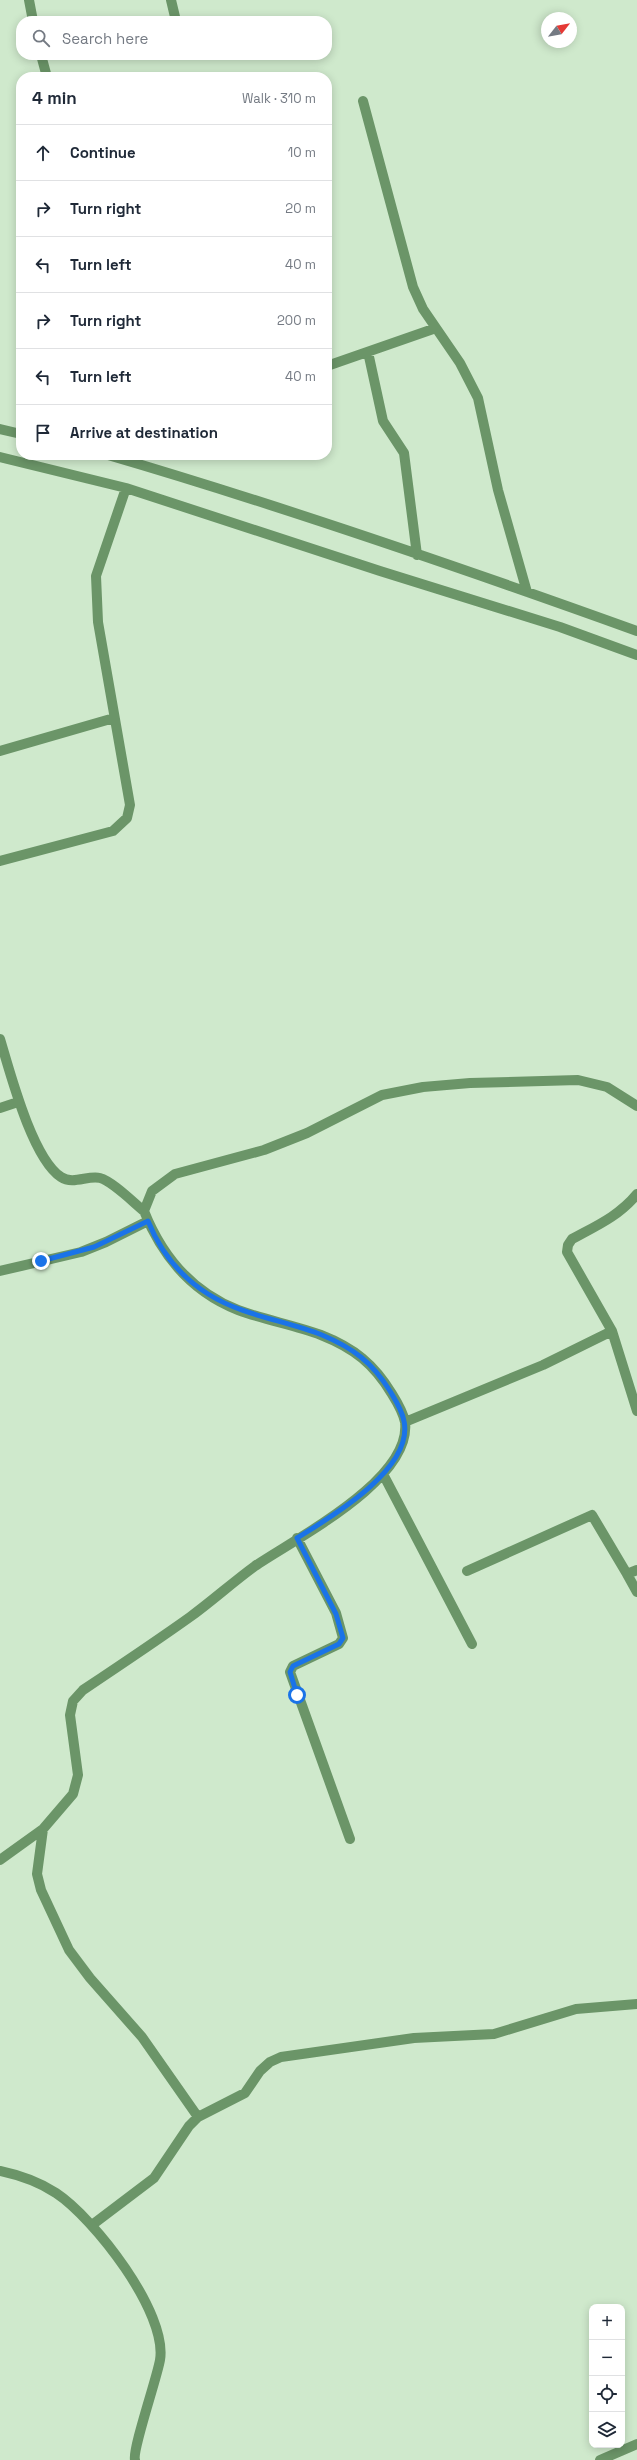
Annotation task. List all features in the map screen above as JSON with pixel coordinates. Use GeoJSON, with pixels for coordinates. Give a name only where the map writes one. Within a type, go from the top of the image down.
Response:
{"type":"FeatureCollection","features":[{"type":"Feature","properties":{"kind":"street"},"geometry":{"type":"LineString","coordinates":[[29,0],[32,16]]}},
{"type":"Feature","properties":{"kind":"street"},"geometry":{"type":"LineString","coordinates":[[171,0],[175,16]]}},
{"type":"Feature","properties":{"kind":"street"},"geometry":{"type":"LineString","coordinates":[[42,60],[46,72]]}},
{"type":"Feature","properties":{"kind":"street"},"geometry":{"type":"LineString","coordinates":[[363,101],[413,287],[423,309],[470,379],[478,398],[498,490],[527,592]]}},
{"type":"Feature","properties":{"kind":"street"},"geometry":{"type":"LineString","coordinates":[[332,364],[436,328]]}},
{"type":"Feature","properties":{"kind":"street"},"geometry":{"type":"LineString","coordinates":[[368,352],[383,421],[404,453],[417,555]]}},
{"type":"Feature","properties":{"kind":"street"},"geometry":{"type":"LineString","coordinates":[[0,429],[16,433]]}},
{"type":"Feature","properties":{"kind":"street"},"geometry":{"type":"LineString","coordinates":[[0,457],[126,488],[380,571],[560,627],[637,655]]}},
{"type":"Feature","properties":{"kind":"street"},"geometry":{"type":"LineString","coordinates":[[134,460],[527,592],[637,631]]}},
{"type":"Feature","properties":{"kind":"street"},"geometry":{"type":"LineString","coordinates":[[0,861],[97,836],[113,830],[128,818],[130,805],[98,622],[95,590],[96,576],[126,488]]}},
{"type":"Feature","properties":{"kind":"street"},"geometry":{"type":"LineString","coordinates":[[0,751],[114,718]]}},
{"type":"Feature","properties":{"kind":"street"},"geometry":{"type":"LineString","coordinates":[[0,1039],[18,1102],[44,1155],[62,1178],[70,1180],[91,1177],[101,1178],[144,1211],[169,1258],[186,1279],[208,1294],[237,1310],[322,1335],[362,1355],[383,1379],[400,1407],[405,1422],[403,1437],[396,1456],[383,1474],[350,1504],[254,1567],[191,1616],[83,1690],[73,1701],[70,1715],[78,1775],[73,1794],[43,1829],[0,1860]]}},
{"type":"Feature","properties":{"kind":"street"},"geometry":{"type":"LineString","coordinates":[[144,1211],[152,1191],[175,1174],[264,1150],[307,1133],[382,1095],[423,1087],[470,1083],[578,1080],[607,1087],[637,1106]]}},
{"type":"Feature","properties":{"kind":"street"},"geometry":{"type":"LineString","coordinates":[[0,1108],[18,1102]]}},
{"type":"Feature","properties":{"kind":"street"},"geometry":{"type":"LineString","coordinates":[[637,1194],[617,1214],[572,1239],[568,1245],[568,1252],[612,1331],[637,1410]]}},
{"type":"Feature","properties":{"kind":"street"},"geometry":{"type":"LineString","coordinates":[[0,1271],[81,1252],[106,1242],[148,1221]]}},
{"type":"Feature","properties":{"kind":"street"},"geometry":{"type":"LineString","coordinates":[[405,1422],[543,1365],[612,1331]]}},
{"type":"Feature","properties":{"kind":"street"},"geometry":{"type":"LineString","coordinates":[[383,1474],[472,1644]]}},
{"type":"Feature","properties":{"kind":"street"},"geometry":{"type":"LineString","coordinates":[[467,1571],[592,1516],[637,1592]]}},
{"type":"Feature","properties":{"kind":"street"},"geometry":{"type":"LineString","coordinates":[[297,1538],[336,1614],[343,1638],[339,1644],[293,1666],[290,1672],[350,1839]]}},
{"type":"Feature","properties":{"kind":"street"},"geometry":{"type":"LineString","coordinates":[[627,1574],[637,1570]]}},
{"type":"Feature","properties":{"kind":"street"},"geometry":{"type":"LineString","coordinates":[[43,1829],[37,1874],[41,1890],[69,1950],[90,1978],[142,2037],[198,2117]]}},
{"type":"Feature","properties":{"kind":"street"},"geometry":{"type":"LineString","coordinates":[[92,2225],[154,2178],[189,2126],[198,2117],[245,2093],[260,2071],[270,2062],[281,2057],[414,2038],[494,2034],[576,2009],[637,2004]]}},
{"type":"Feature","properties":{"kind":"street"},"geometry":{"type":"LineString","coordinates":[[0,2171],[18,2175],[56,2193],[92,2225],[136,2283],[160,2342],[160,2360],[133,2459]]}},
{"type":"Feature","properties":{"kind":"street"},"geometry":{"type":"LineString","coordinates":[[600,2460],[637,2444]]}},
{"type":"Feature","properties":{"kind":"route"},"geometry":{"type":"LineString","coordinates":[[41,1261],[81,1252],[106,1242],[148,1221],[153,1233],[169,1258],[186,1279],[208,1294],[237,1310],[322,1335],[362,1355],[383,1379],[400,1407],[405,1422],[403,1437],[396,1456],[383,1474],[350,1504],[297,1538],[336,1614],[342,1629],[343,1638],[339,1644],[293,1666],[290,1672],[291,1680],[297,1695]]}}]}
